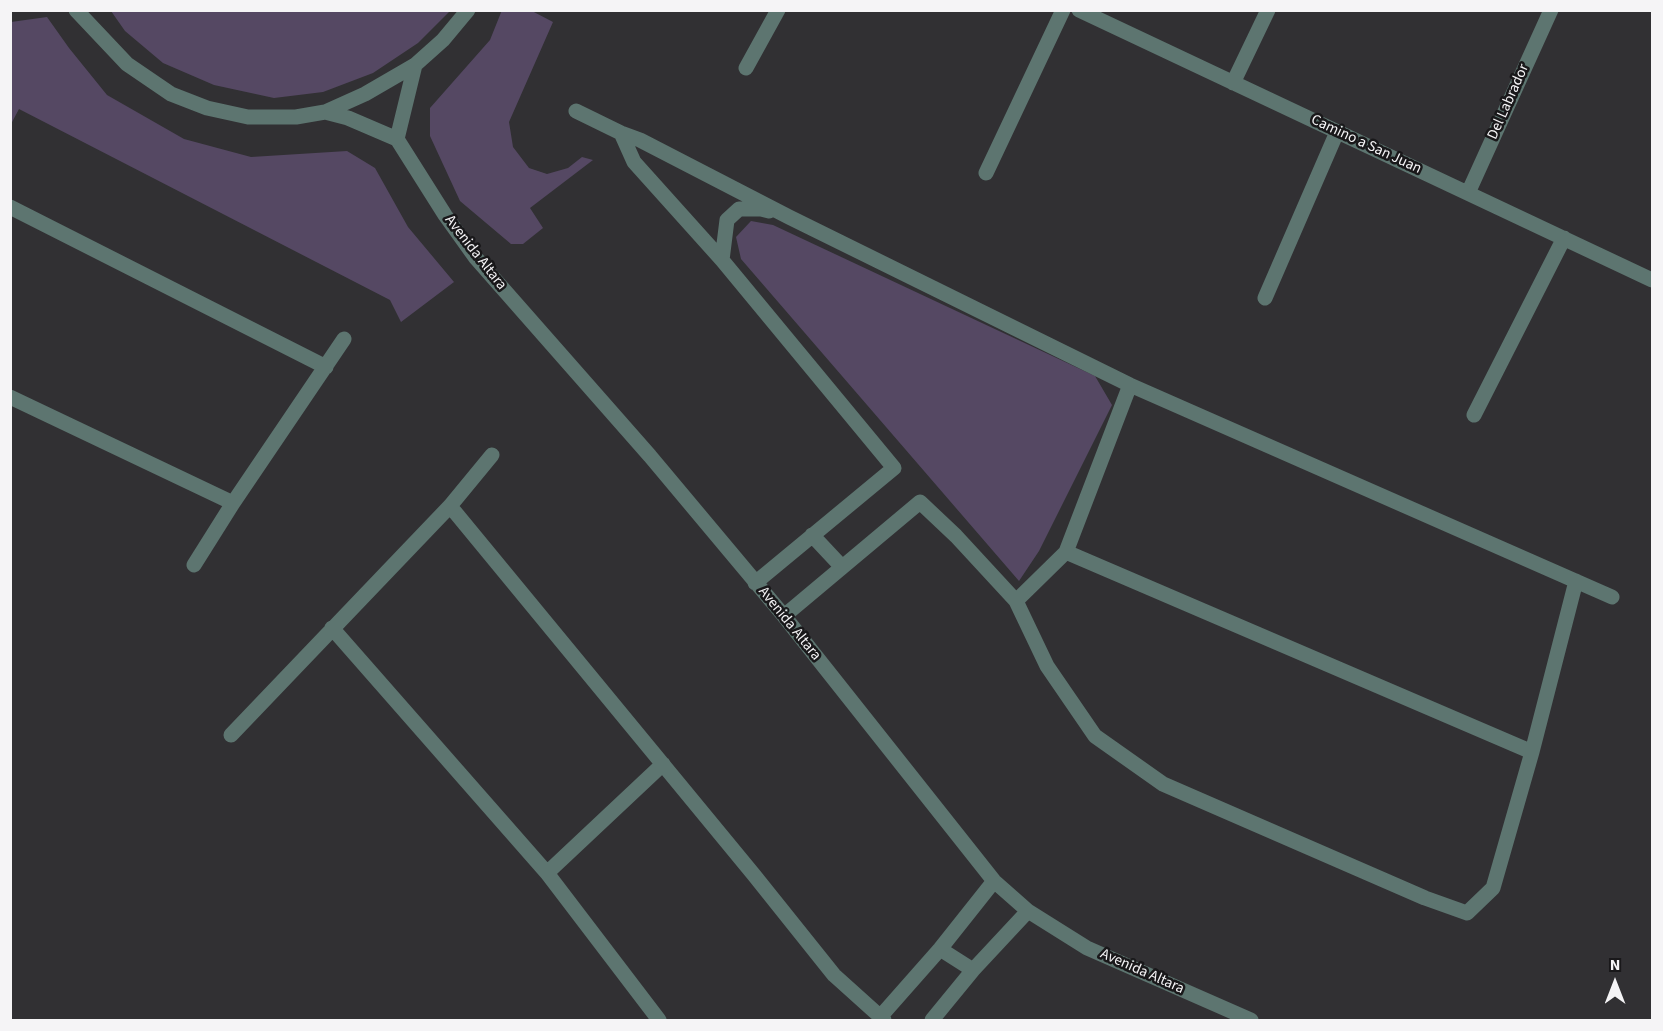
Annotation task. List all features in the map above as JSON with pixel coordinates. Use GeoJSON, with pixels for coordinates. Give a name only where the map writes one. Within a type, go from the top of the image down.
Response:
{"type":"FeatureCollection","features":[{"type":"Feature","properties":{"kind":"street"},"geometry":{"type":"LineString","coordinates":[[76,10],[127,64],[171,94],[207,108],[248,117],[296,117],[326,112],[365,94],[415,65],[443,40],[468,10]]}},
{"type":"Feature","properties":{"kind":"street"},"geometry":{"type":"LineString","coordinates":[[746,68],[778,10]]}},
{"type":"Feature","properties":{"kind":"street"},"geometry":{"type":"LineString","coordinates":[[986,173],[1063,10]]}},
{"type":"Feature","properties":{"kind":"street","name":"Camino a San Juan"},"geometry":{"type":"LineString","coordinates":[[1079,10],[1653,280]]}},
{"type":"Feature","properties":{"kind":"street"},"geometry":{"type":"LineString","coordinates":[[1233,83],[1268,10]]}},
{"type":"Feature","properties":{"kind":"street","name":"Del Labrador"},"geometry":{"type":"LineString","coordinates":[[1467,193],[1551,10]]}},
{"type":"Feature","properties":{"kind":"street"},"geometry":{"type":"LineString","coordinates":[[326,112],[348,118],[397,139],[415,65]]}},
{"type":"Feature","properties":{"kind":"street"},"geometry":{"type":"LineString","coordinates":[[576,111],[640,140],[789,217],[1130,385],[1612,597]]}},
{"type":"Feature","properties":{"kind":"street"},"geometry":{"type":"LineString","coordinates":[[1265,298],[1337,132]]}},
{"type":"Feature","properties":{"kind":"street"},"geometry":{"type":"LineString","coordinates":[[621,133],[634,162],[722,260],[894,468],[755,583]]}},
{"type":"Feature","properties":{"kind":"street","name":"Avenida Altara"},"geometry":{"type":"LineString","coordinates":[[397,139],[445,215],[476,257],[650,456],[783,616],[994,881],[1028,911],[1087,948],[1251,1020]]}},
{"type":"Feature","properties":{"kind":"street"},"geometry":{"type":"LineString","coordinates":[[10,207],[326,367]]}},
{"type":"Feature","properties":{"kind":"street"},"geometry":{"type":"LineString","coordinates":[[722,260],[727,220],[738,209],[761,209],[789,217]]}},
{"type":"Feature","properties":{"kind":"street"},"geometry":{"type":"LineString","coordinates":[[1474,415],[1564,238]]}},
{"type":"Feature","properties":{"kind":"street"},"geometry":{"type":"LineString","coordinates":[[194,565],[344,339]]}},
{"type":"Feature","properties":{"kind":"street"},"geometry":{"type":"LineString","coordinates":[[1016,601],[1066,552],[1130,385]]}},
{"type":"Feature","properties":{"kind":"street"},"geometry":{"type":"LineString","coordinates":[[10,397],[233,503]]}},
{"type":"Feature","properties":{"kind":"street"},"geometry":{"type":"LineString","coordinates":[[231,735],[450,506],[492,455]]}},
{"type":"Feature","properties":{"kind":"street"},"geometry":{"type":"LineString","coordinates":[[783,616],[920,502],[956,536],[1016,601],[1047,666],[1095,736],[1163,784],[1425,898],[1467,913],[1492,888],[1532,752],[1576,581]]}},
{"type":"Feature","properties":{"kind":"street"},"geometry":{"type":"LineString","coordinates":[[450,506],[834,975],[882,1019],[994,881]]}},
{"type":"Feature","properties":{"kind":"street"},"geometry":{"type":"LineString","coordinates":[[812,535],[842,567]]}},
{"type":"Feature","properties":{"kind":"street"},"geometry":{"type":"LineString","coordinates":[[1066,552],[1532,752]]}},
{"type":"Feature","properties":{"kind":"street"},"geometry":{"type":"LineString","coordinates":[[332,628],[547,873],[659,1020]]}},
{"type":"Feature","properties":{"kind":"street"},"geometry":{"type":"LineString","coordinates":[[547,873],[663,764]]}},
{"type":"Feature","properties":{"kind":"street"},"geometry":{"type":"LineString","coordinates":[[932,1020],[973,970],[1028,911]]}},
{"type":"Feature","properties":{"kind":"street"},"geometry":{"type":"LineString","coordinates":[[940,949],[973,970]]}},
{"type":"Feature","properties":{"kind":"shaded area"},"geometry":{"type":"Polygon","coordinates":[[[502,10],[532,11],[553,22],[509,122],[513,147],[529,168],[547,174],[568,168],[582,157],[593,160],[530,208],[543,228],[523,244],[511,244],[460,201],[430,136],[430,108],[490,40],[502,10]]]}},
{"type":"Feature","properties":{"kind":"shaded area"},"geometry":{"type":"Polygon","coordinates":[[[111,11],[450,11],[418,43],[373,73],[323,92],[274,98],[214,85],[163,63],[125,31],[111,11]]]}},
{"type":"Feature","properties":{"kind":"shaded area"},"geometry":{"type":"Polygon","coordinates":[[[47,17],[107,95],[184,139],[251,157],[347,151],[375,168],[408,227],[454,282],[401,322],[390,300],[19,109],[11,124],[11,22],[47,17]]]}},
{"type":"Feature","properties":{"kind":"shaded area"},"geometry":{"type":"Polygon","coordinates":[[[751,221],[773,225],[1095,376],[1112,405],[1039,551],[1019,581],[741,259],[736,237],[751,221]]]}}]}
